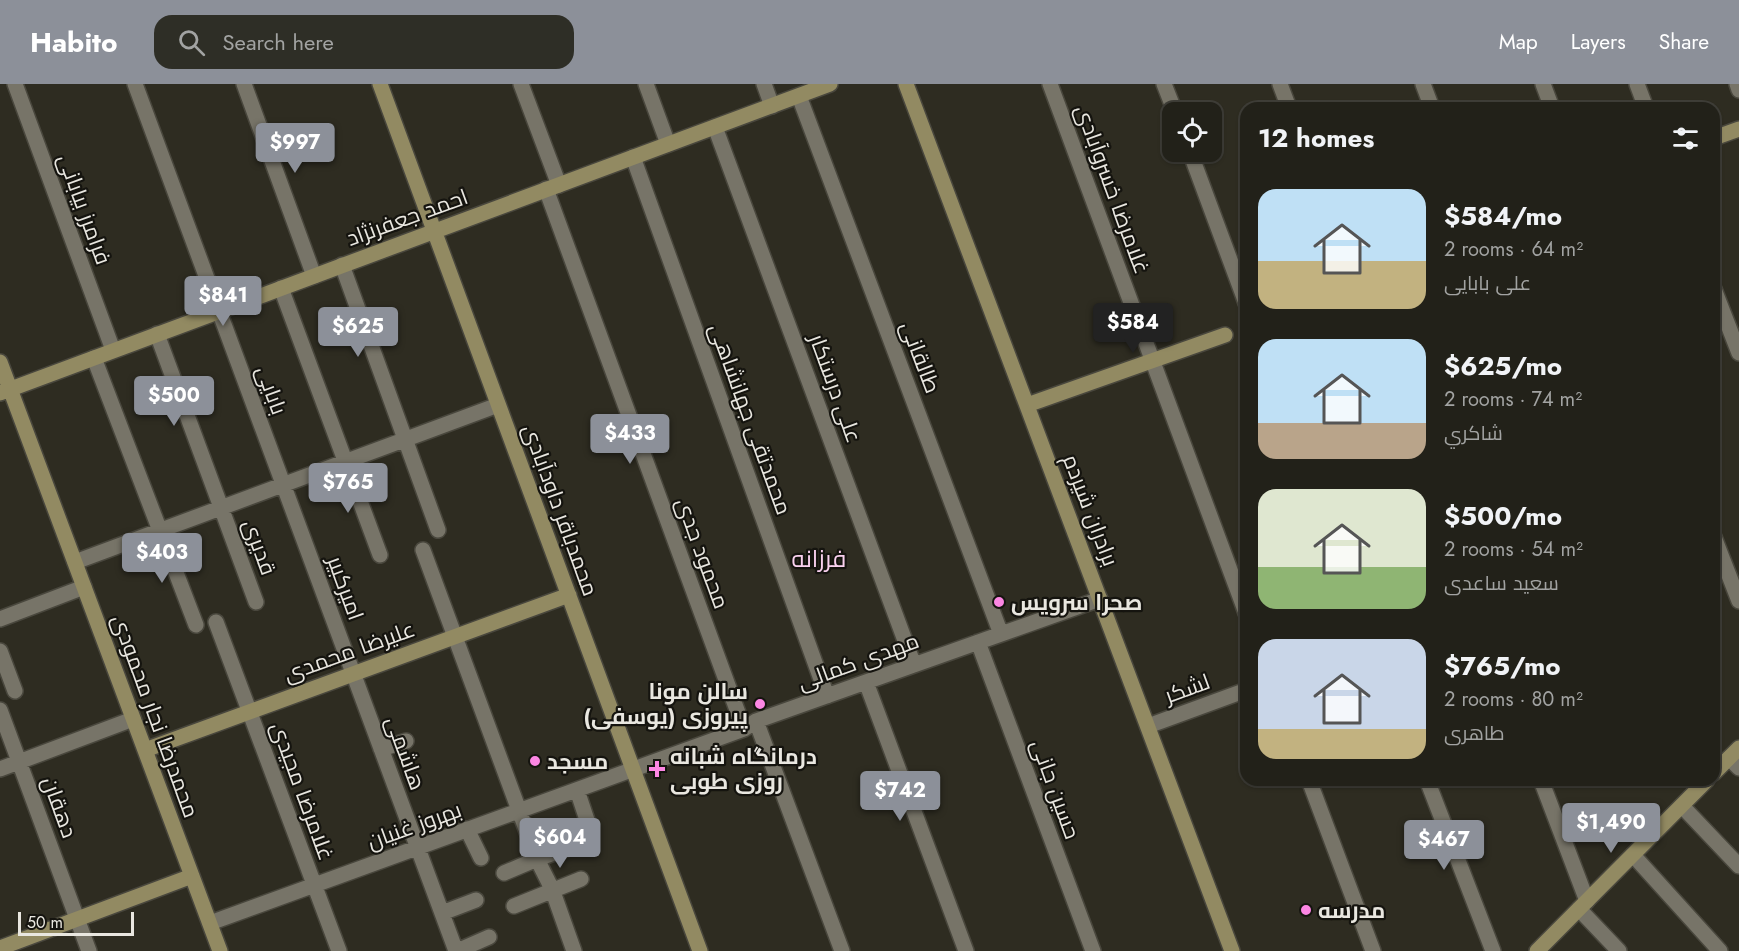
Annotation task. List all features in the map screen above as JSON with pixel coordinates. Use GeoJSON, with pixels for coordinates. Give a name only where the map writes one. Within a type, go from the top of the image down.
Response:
{"type":"FeatureCollection","features":[{"type":"Feature","properties":{"kind":"street","name":"فرامرز بیابانی"},"geometry":{"type":"LineString","coordinates":[[15,84],[113,350]]}},
{"type":"Feature","properties":{"kind":"street","name":"بابایی"},"geometry":{"type":"LineString","coordinates":[[135,84],[283,485]]}},
{"type":"Feature","properties":{"kind":"street"},"geometry":{"type":"LineString","coordinates":[[244,84],[314,276]]}},
{"type":"Feature","properties":{"kind":"street","name":"محمدباقر داودآبادی"},"geometry":{"type":"LineString","coordinates":[[380,84],[700,951]]}},
{"type":"Feature","properties":{"kind":"street","name":"محمود جدی"},"geometry":{"type":"LineString","coordinates":[[522,84],[552,187],[750,725],[842,951]]}},
{"type":"Feature","properties":{"kind":"street"},"geometry":{"type":"LineString","coordinates":[[646,84],[668,144]]}},
{"type":"Feature","properties":{"kind":"street"},"geometry":{"type":"LineString","coordinates":[[764,84],[772,106]]}},
{"type":"Feature","properties":{"kind":"street","name":"احمد جعفرنژاد"},"geometry":{"type":"LineString","coordinates":[[5,391],[830,84]]}},
{"type":"Feature","properties":{"kind":"street","name":"برادران شیردم"},"geometry":{"type":"LineString","coordinates":[[907,84],[1232,951]]}},
{"type":"Feature","properties":{"kind":"street","name":"غلامرضا خسروآبادی"},"geometry":{"type":"LineString","coordinates":[[1050,84],[1240,597]]}},
{"type":"Feature","properties":{"kind":"street"},"geometry":{"type":"LineString","coordinates":[[1164,84],[1171,102]]}},
{"type":"Feature","properties":{"kind":"street"},"geometry":{"type":"LineString","coordinates":[[1280,84],[1287,102]]}},
{"type":"Feature","properties":{"kind":"street"},"geometry":{"type":"LineString","coordinates":[[1423,84],[1430,102]]}},
{"type":"Feature","properties":{"kind":"street"},"geometry":{"type":"LineString","coordinates":[[1543,84],[1550,102]]}},
{"type":"Feature","properties":{"kind":"street"},"geometry":{"type":"LineString","coordinates":[[1637,84],[1644,102]]}},
{"type":"Feature","properties":{"kind":"street"},"geometry":{"type":"LineString","coordinates":[[1737,84],[1739,90]]}},
{"type":"Feature","properties":{"kind":"street","name":"طالقانی"},"geometry":{"type":"LineString","coordinates":[[799,96],[1001,634]]}},
{"type":"Feature","properties":{"kind":"street","name":"علی درستکار"},"geometry":{"type":"LineString","coordinates":[[715,127],[914,665]]}},
{"type":"Feature","properties":{"kind":"street"},"geometry":{"type":"LineString","coordinates":[[1720,136],[1739,129]]}},
{"type":"Feature","properties":{"kind":"street","name":"محمدتقی جهانشاهی"},"geometry":{"type":"LineString","coordinates":[[633,157],[827,696]]}},
{"type":"Feature","properties":{"kind":"street"},"geometry":{"type":"LineString","coordinates":[[1194,162],[1240,287]]}},
{"type":"Feature","properties":{"kind":"street"},"geometry":{"type":"LineString","coordinates":[[342,266],[438,530]]}},
{"type":"Feature","properties":{"kind":"street"},"geometry":{"type":"LineString","coordinates":[[281,288],[380,555]]}},
{"type":"Feature","properties":{"kind":"street"},"geometry":{"type":"LineString","coordinates":[[1720,304],[1739,353]]}},
{"type":"Feature","properties":{"kind":"street","name":"قدیری"},"geometry":{"type":"LineString","coordinates":[[157,334],[256,602]]}},
{"type":"Feature","properties":{"kind":"street"},"geometry":{"type":"LineString","coordinates":[[1027,405],[1225,335]]}},
{"type":"Feature","properties":{"kind":"street"},"geometry":{"type":"LineString","coordinates":[[94,358],[196,625]]}},
{"type":"Feature","properties":{"kind":"street","name":"محمدرضا نجار محمودی"},"geometry":{"type":"LineString","coordinates":[[0,362],[5,391],[75,562],[220,951]]}},
{"type":"Feature","properties":{"kind":"street"},"geometry":{"type":"LineString","coordinates":[[75,562],[498,405]]}},
{"type":"Feature","properties":{"kind":"street","name":"امیرکبیر"},"geometry":{"type":"LineString","coordinates":[[283,485],[353,674]]}},
{"type":"Feature","properties":{"kind":"street"},"geometry":{"type":"LineString","coordinates":[[423,550],[537,859],[552,889],[574,951]]}},
{"type":"Feature","properties":{"kind":"street"},"geometry":{"type":"LineString","coordinates":[[1720,552],[1739,601]]}},
{"type":"Feature","properties":{"kind":"street"},"geometry":{"type":"LineString","coordinates":[[0,619],[84,586]]}},
{"type":"Feature","properties":{"kind":"street","name":"علیرضا محمدی"},"geometry":{"type":"LineString","coordinates":[[145,750],[569,595]]}},
{"type":"Feature","properties":{"kind":"street","name":"مهدی کمالی"},"geometry":{"type":"LineString","coordinates":[[633,769],[827,696],[1100,599]]}},
{"type":"Feature","properties":{"kind":"street","name":"غلامرضا مجیدی"},"geometry":{"type":"LineString","coordinates":[[216,622],[339,951]]}},
{"type":"Feature","properties":{"kind":"street","name":"حسین جانی"},"geometry":{"type":"LineString","coordinates":[[978,642],[1093,951]]}},
{"type":"Feature","properties":{"kind":"street"},"geometry":{"type":"LineString","coordinates":[[0,651],[15,691]]}},
{"type":"Feature","properties":{"kind":"street","name":"هاشمی"},"geometry":{"type":"LineString","coordinates":[[353,674],[456,951]]}},
{"type":"Feature","properties":{"kind":"street"},"geometry":{"type":"LineString","coordinates":[[866,682],[966,951]]}},
{"type":"Feature","properties":{"kind":"street","name":"لشكر"},"geometry":{"type":"LineString","coordinates":[[1148,726],[1240,692]]}},
{"type":"Feature","properties":{"kind":"street","name":"دهقان"},"geometry":{"type":"LineString","coordinates":[[0,710],[89,951]]}},
{"type":"Feature","properties":{"kind":"street"},"geometry":{"type":"LineString","coordinates":[[0,769],[134,719]]}},
{"type":"Feature","properties":{"kind":"street"},"geometry":{"type":"LineString","coordinates":[[381,749],[406,741]]}},
{"type":"Feature","properties":{"kind":"street"},"geometry":{"type":"LineString","coordinates":[[1720,769],[1736,758]]}},
{"type":"Feature","properties":{"kind":"street","name":"بهروز غنیان"},"geometry":{"type":"LineString","coordinates":[[210,923],[633,769]]}},
{"type":"Feature","properties":{"kind":"street"},"geometry":{"type":"LineString","coordinates":[[1311,786],[1373,951]]}},
{"type":"Feature","properties":{"kind":"street"},"geometry":{"type":"LineString","coordinates":[[1429,786],[1493,951]]}},
{"type":"Feature","properties":{"kind":"street"},"geometry":{"type":"LineString","coordinates":[[1543,786],[1583,905],[1619,951]]}},
{"type":"Feature","properties":{"kind":"street"},"geometry":{"type":"LineString","coordinates":[[1537,951],[1682,806],[1692,787]]}},
{"type":"Feature","properties":{"kind":"street"},"geometry":{"type":"LineString","coordinates":[[577,790],[588,824]]}},
{"type":"Feature","properties":{"kind":"street"},"geometry":{"type":"LineString","coordinates":[[1682,806],[1739,866]]}},
{"type":"Feature","properties":{"kind":"street"},"geometry":{"type":"LineString","coordinates":[[467,830],[481,858]]}},
{"type":"Feature","properties":{"kind":"street"},"geometry":{"type":"LineString","coordinates":[[504,873],[572,847]]}},
{"type":"Feature","properties":{"kind":"street"},"geometry":{"type":"LineString","coordinates":[[1633,855],[1720,951]]}},
{"type":"Feature","properties":{"kind":"street"},"geometry":{"type":"LineString","coordinates":[[0,948],[192,876]]}},
{"type":"Feature","properties":{"kind":"street"},"geometry":{"type":"LineString","coordinates":[[514,906],[581,879]]}},
{"type":"Feature","properties":{"kind":"street"},"geometry":{"type":"LineString","coordinates":[[442,913],[476,900]]}},
{"type":"Feature","properties":{"kind":"street"},"geometry":{"type":"LineString","coordinates":[[456,951],[489,937]]}},
{"type":"Feature","properties":{"kind":"place","name":"صحرا سرویس"},"geometry":{"type":"Point","coordinates":[999,602]}},
{"type":"Feature","properties":{"kind":"place","name":"سالن مونا پیروزی (یوسفی)"},"geometry":{"type":"Point","coordinates":[760,704]}},
{"type":"Feature","properties":{"kind":"place","name":"مسجد"},"geometry":{"type":"Point","coordinates":[535,761]}},
{"type":"Feature","properties":{"kind":"place","name":"درمانگاه شبانه روزی طوبی"},"geometry":{"type":"Point","coordinates":[657,769]}},
{"type":"Feature","properties":{"kind":"place","name":"مدرسه"},"geometry":{"type":"Point","coordinates":[1306,910]}},
{"type":"Feature","properties":{"kind":"district","name":"فرزانه"},"geometry":{"type":"Point","coordinates":[819,558]}}]}
